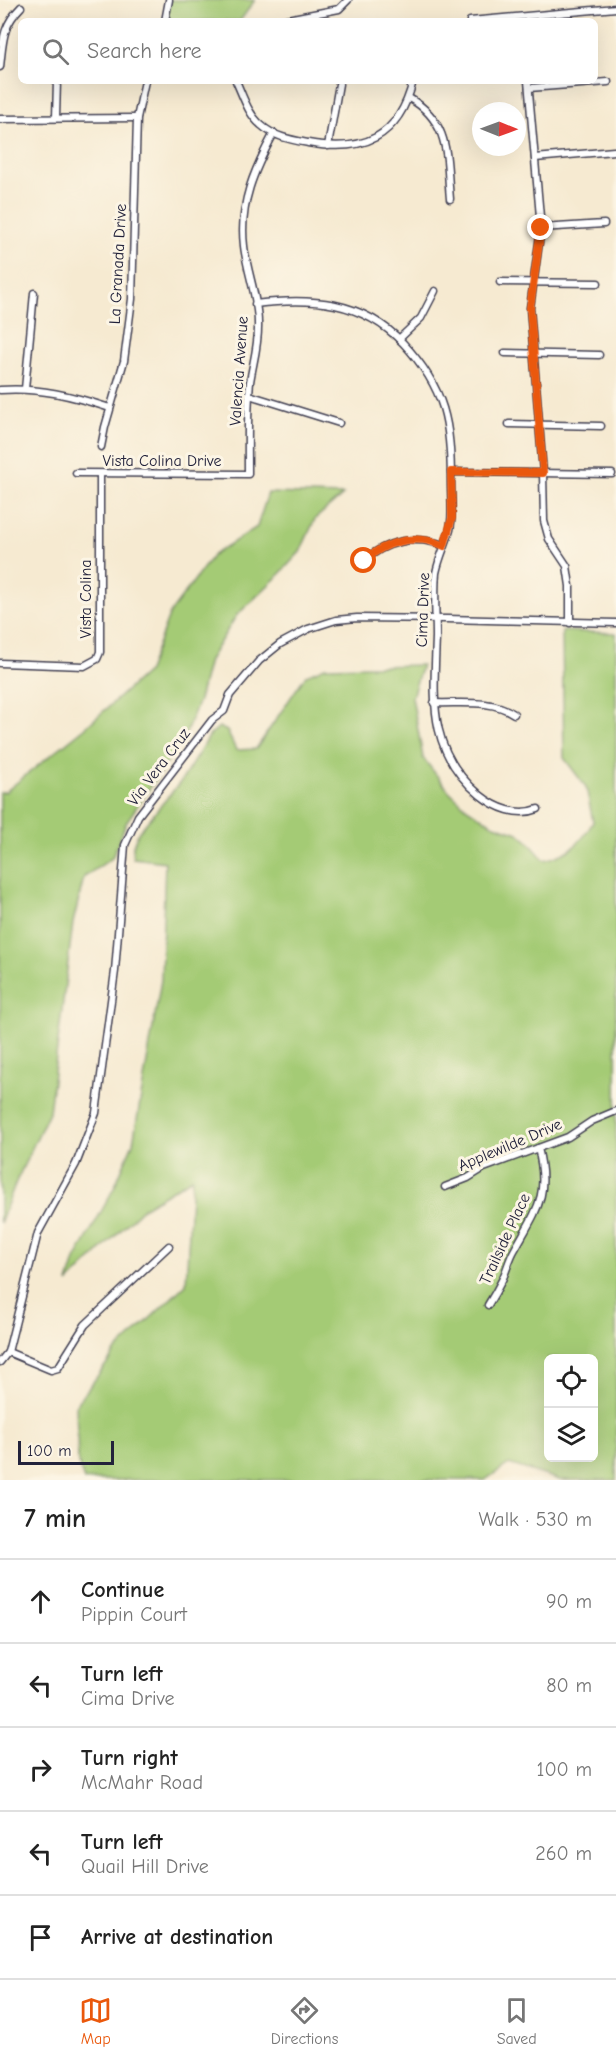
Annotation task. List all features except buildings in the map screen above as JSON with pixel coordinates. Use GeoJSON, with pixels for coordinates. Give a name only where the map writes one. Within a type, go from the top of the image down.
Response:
{"type":"FeatureCollection","features":[{"type":"Feature","properties":{"kind":"street"},"geometry":{"type":"LineString","coordinates":[[166,18],[169,0]]}},
{"type":"Feature","properties":{"kind":"street"},"geometry":{"type":"LineString","coordinates":[[292,18],[339,9],[348,0]]}},
{"type":"Feature","properties":{"kind":"street"},"geometry":{"type":"LineString","coordinates":[[0,66],[3,34],[10,18],[21,7]]}},
{"type":"Feature","properties":{"kind":"street"},"geometry":{"type":"LineString","coordinates":[[522,18],[616,8]]}},
{"type":"Feature","properties":{"kind":"street"},"geometry":{"type":"LineString","coordinates":[[598,82],[608,82]]}},
{"type":"Feature","properties":{"kind":"street"},"geometry":{"type":"LineString","coordinates":[[56,118],[57,84]]}},
{"type":"Feature","properties":{"kind":"street","name":"La Granada Drive"},"geometry":{"type":"LineString","coordinates":[[101,447],[124,361],[132,299],[137,118],[144,84]]}},
{"type":"Feature","properties":{"kind":"street"},"geometry":{"type":"LineString","coordinates":[[237,84],[251,114],[262,126],[287,139],[328,146],[354,146],[367,142],[387,130],[403,110],[409,99],[412,84]]}},
{"type":"Feature","properties":{"kind":"street"},"geometry":{"type":"LineString","coordinates":[[328,146],[339,84]]}},
{"type":"Feature","properties":{"kind":"street"},"geometry":{"type":"LineString","coordinates":[[555,84],[528,85],[541,228],[530,308],[540,425],[544,521],[549,539],[567,566],[570,586],[570,622]]}},
{"type":"Feature","properties":{"kind":"street"},"geometry":{"type":"LineString","coordinates":[[409,99],[430,113],[441,132],[445,146],[450,199]]}},
{"type":"Feature","properties":{"kind":"street"},"geometry":{"type":"LineString","coordinates":[[0,119],[137,118]]}},
{"type":"Feature","properties":{"kind":"street","name":"Valencia Avenue"},"geometry":{"type":"LineString","coordinates":[[248,474],[249,395],[258,341],[258,321],[244,247],[244,211],[256,166],[274,133]]}},
{"type":"Feature","properties":{"kind":"street"},"geometry":{"type":"LineString","coordinates":[[535,158],[614,151]]}},
{"type":"Feature","properties":{"kind":"street"},"geometry":{"type":"LineString","coordinates":[[541,228],[604,224]]}},
{"type":"Feature","properties":{"kind":"street"},"geometry":{"type":"LineString","coordinates":[[500,282],[598,283]]}},
{"type":"Feature","properties":{"kind":"street"},"geometry":{"type":"LineString","coordinates":[[399,339],[421,318],[435,291]]}},
{"type":"Feature","properties":{"kind":"street"},"geometry":{"type":"LineString","coordinates":[[26,389],[34,293]]}},
{"type":"Feature","properties":{"kind":"street","name":"Cima Drive"},"geometry":{"type":"LineString","coordinates":[[255,304],[310,300],[353,310],[375,320],[399,339],[433,382],[440,396],[450,439],[452,518],[436,574],[434,703],[439,737],[447,757],[467,784],[484,798],[505,810],[518,813],[538,809]]}},
{"type":"Feature","properties":{"kind":"street"},"geometry":{"type":"LineString","coordinates":[[505,353],[599,355]]}},
{"type":"Feature","properties":{"kind":"street"},"geometry":{"type":"LineString","coordinates":[[0,390],[26,389],[63,393],[110,408]]}},
{"type":"Feature","properties":{"kind":"street"},"geometry":{"type":"LineString","coordinates":[[249,395],[339,423]]}},
{"type":"Feature","properties":{"kind":"street"},"geometry":{"type":"LineString","coordinates":[[509,424],[601,426]]}},
{"type":"Feature","properties":{"kind":"street"},"geometry":{"type":"LineString","coordinates":[[451,472],[612,474]]}},
{"type":"Feature","properties":{"kind":"street","name":"Vista Colina Drive"},"geometry":{"type":"LineString","coordinates":[[76,473],[100,475],[248,474]]}},
{"type":"Feature","properties":{"kind":"street","name":"Vista Colina"},"geometry":{"type":"LineString","coordinates":[[0,663],[84,666],[97,659],[100,652],[100,475]]}},
{"type":"Feature","properties":{"kind":"street"},"geometry":{"type":"LineString","coordinates":[[364,561],[382,547],[394,543],[415,540],[444,546]]}},
{"type":"Feature","properties":{"kind":"street","name":"Via Vera Cruz"},"geometry":{"type":"LineString","coordinates":[[0,1362],[8,1352],[38,1233],[76,1164],[96,1113],[115,971],[125,844],[138,816],[212,720],[224,711],[230,695],[259,661],[280,644],[308,629],[336,620],[357,618],[616,623]]}},
{"type":"Feature","properties":{"kind":"street"},"geometry":{"type":"LineString","coordinates":[[434,703],[489,704],[507,709],[514,714]]}},
{"type":"Feature","properties":{"kind":"street","name":"Applewilde Drive"},"geometry":{"type":"LineString","coordinates":[[445,1187],[468,1178],[484,1168],[568,1137],[592,1121],[616,1111]]}},
{"type":"Feature","properties":{"kind":"street","name":"Trailside Place"},"geometry":{"type":"LineString","coordinates":[[488,1305],[502,1280],[513,1252],[539,1206],[543,1169],[538,1148]]}},
{"type":"Feature","properties":{"kind":"street"},"geometry":{"type":"LineString","coordinates":[[8,1352],[51,1370],[58,1368],[85,1325],[169,1246]]}},
{"type":"Feature","properties":{"kind":"green space"},"geometry":{"type":"Polygon","coordinates":[[[169,0],[255,0],[242,18],[166,18],[169,0]]]}},
{"type":"Feature","properties":{"kind":"green space"},"geometry":{"type":"Polygon","coordinates":[[[268,493],[343,495],[315,519],[300,552],[236,616],[209,660],[199,700],[184,738],[127,821],[112,858],[84,877],[73,923],[49,1112],[16,1182],[0,1223],[0,792],[5,792],[86,727],[148,671],[170,613],[213,555],[257,527],[268,493]]]}},
{"type":"Feature","properties":{"kind":"green space"},"geometry":{"type":"Polygon","coordinates":[[[562,631],[616,633],[616,1480],[560,1480],[509,1464],[485,1480],[84,1480],[78,1462],[76,1405],[116,1351],[186,1284],[192,1178],[144,1207],[68,1283],[75,1260],[114,1188],[133,1143],[161,980],[165,862],[133,858],[133,846],[138,833],[182,780],[210,735],[219,727],[227,731],[236,750],[256,749],[306,675],[325,667],[422,665],[412,697],[423,758],[449,791],[467,808],[492,824],[518,833],[544,860],[560,855],[573,847],[593,822],[586,787],[564,758],[562,631]]]}},
{"type":"Feature","properties":{"kind":"route"},"geometry":{"type":"LineString","coordinates":[[364,561],[382,547],[394,543],[415,540],[444,546],[452,518],[451,472],[543,473],[530,308],[541,228]]}}]}
